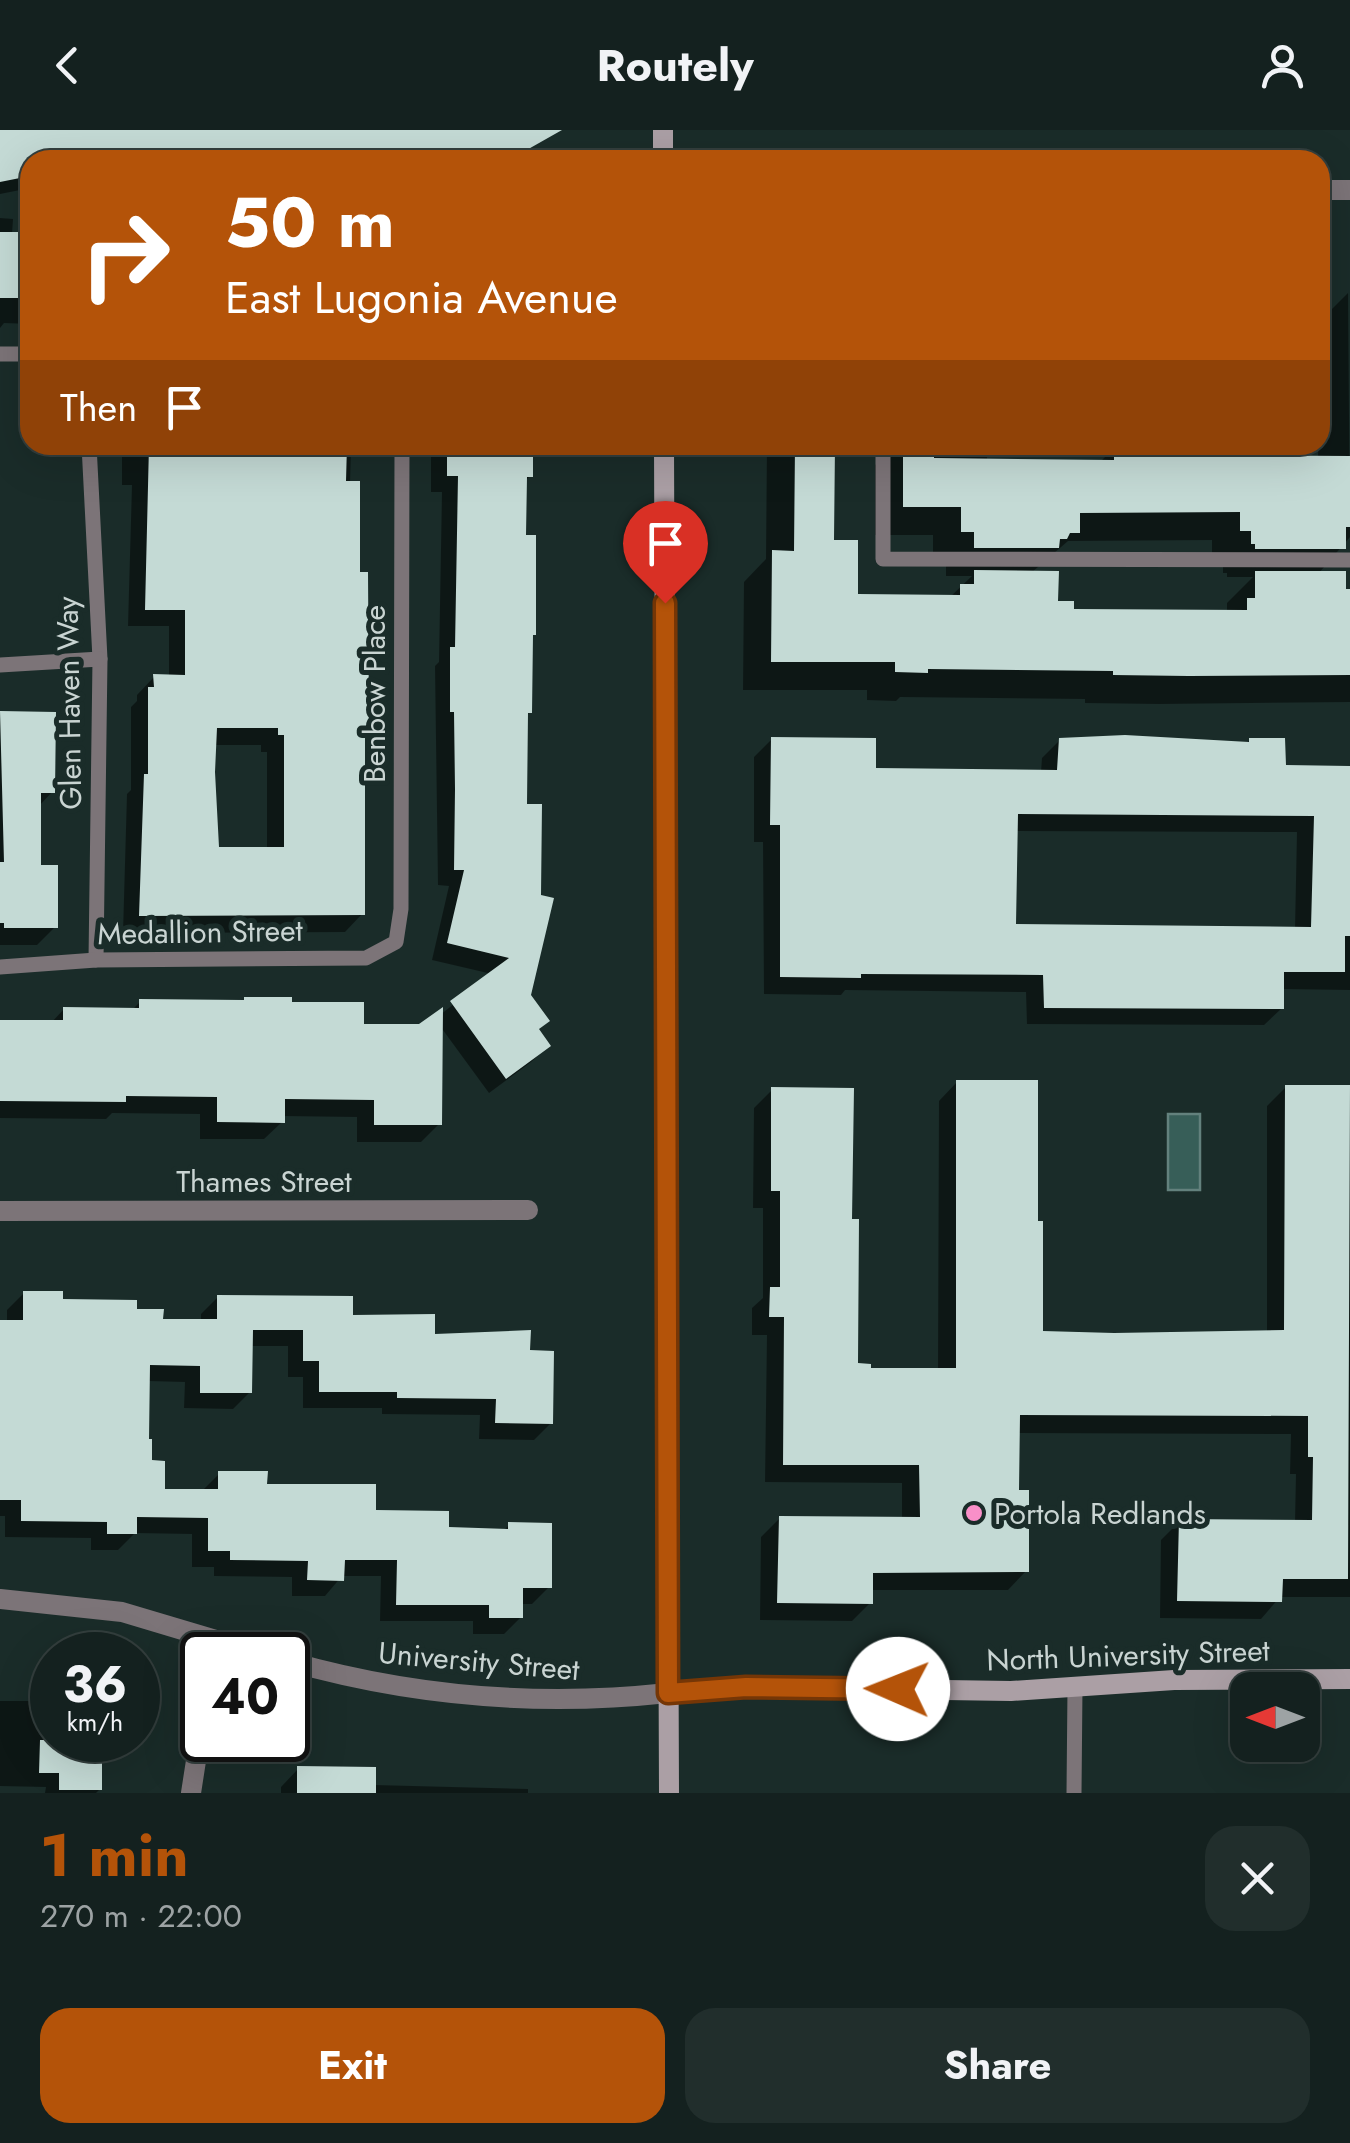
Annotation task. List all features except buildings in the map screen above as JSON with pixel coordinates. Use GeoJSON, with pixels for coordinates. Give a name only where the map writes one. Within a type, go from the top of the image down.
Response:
{"type":"FeatureCollection","features":[{"type":"Feature","properties":{"kind":"main road"},"geometry":{"type":"LineString","coordinates":[[664,455],[669,1793]]}},
{"type":"Feature","properties":{"kind":"main road","name":"North University Street"},"geometry":{"type":"LineString","coordinates":[[668,1693],[746,1687],[1010,1691],[1174,1680],[1350,1679]]}},
{"type":"Feature","properties":{"kind":"street","name":"Thames Street"},"geometry":{"type":"LineString","coordinates":[[0,1212],[528,1210]]}},
{"type":"Feature","properties":{"kind":"street"},"geometry":{"type":"LineString","coordinates":[[0,1599],[122,1612],[180,1634]]}},
{"type":"Feature","properties":{"kind":"street","name":"University Street"},"geometry":{"type":"LineString","coordinates":[[310,1666],[402,1688],[510,1700],[595,1700],[668,1693]]}},
{"type":"Feature","properties":{"kind":"street"},"geometry":{"type":"LineString","coordinates":[[190,1793],[195,1762]]}},
{"type":"Feature","properties":{"kind":"lane","name":"Glen Haven Way"},"geometry":{"type":"LineString","coordinates":[[90,455],[100,659],[96,960]]}},
{"type":"Feature","properties":{"kind":"lane","name":"Benbow Place"},"geometry":{"type":"LineString","coordinates":[[396,942],[401,909],[402,455]]}},
{"type":"Feature","properties":{"kind":"lane"},"geometry":{"type":"LineString","coordinates":[[884,455],[883,559],[1350,560]]}},
{"type":"Feature","properties":{"kind":"lane"},"geometry":{"type":"LineString","coordinates":[[0,665],[100,659]]}},
{"type":"Feature","properties":{"kind":"lane","name":"Medallion Street"},"geometry":{"type":"LineString","coordinates":[[0,966],[96,960],[366,958],[396,942]]}},
{"type":"Feature","properties":{"kind":"lane"},"geometry":{"type":"LineString","coordinates":[[1074,1793],[1075,1688]]}},
{"type":"Feature","properties":{"kind":"shaded area"},"geometry":{"type":"Polygon","coordinates":[[[1168,1114],[1200,1114],[1200,1190],[1168,1190],[1168,1114]]]}},
{"type":"Feature","properties":{"kind":"place","name":"Portola Redlands"},"geometry":{"type":"Point","coordinates":[974,1513]}},
{"type":"Feature","properties":{"kind":"route"},"geometry":{"type":"LineString","coordinates":[[665,603],[668,1693],[746,1687],[898,1689]]}}]}
